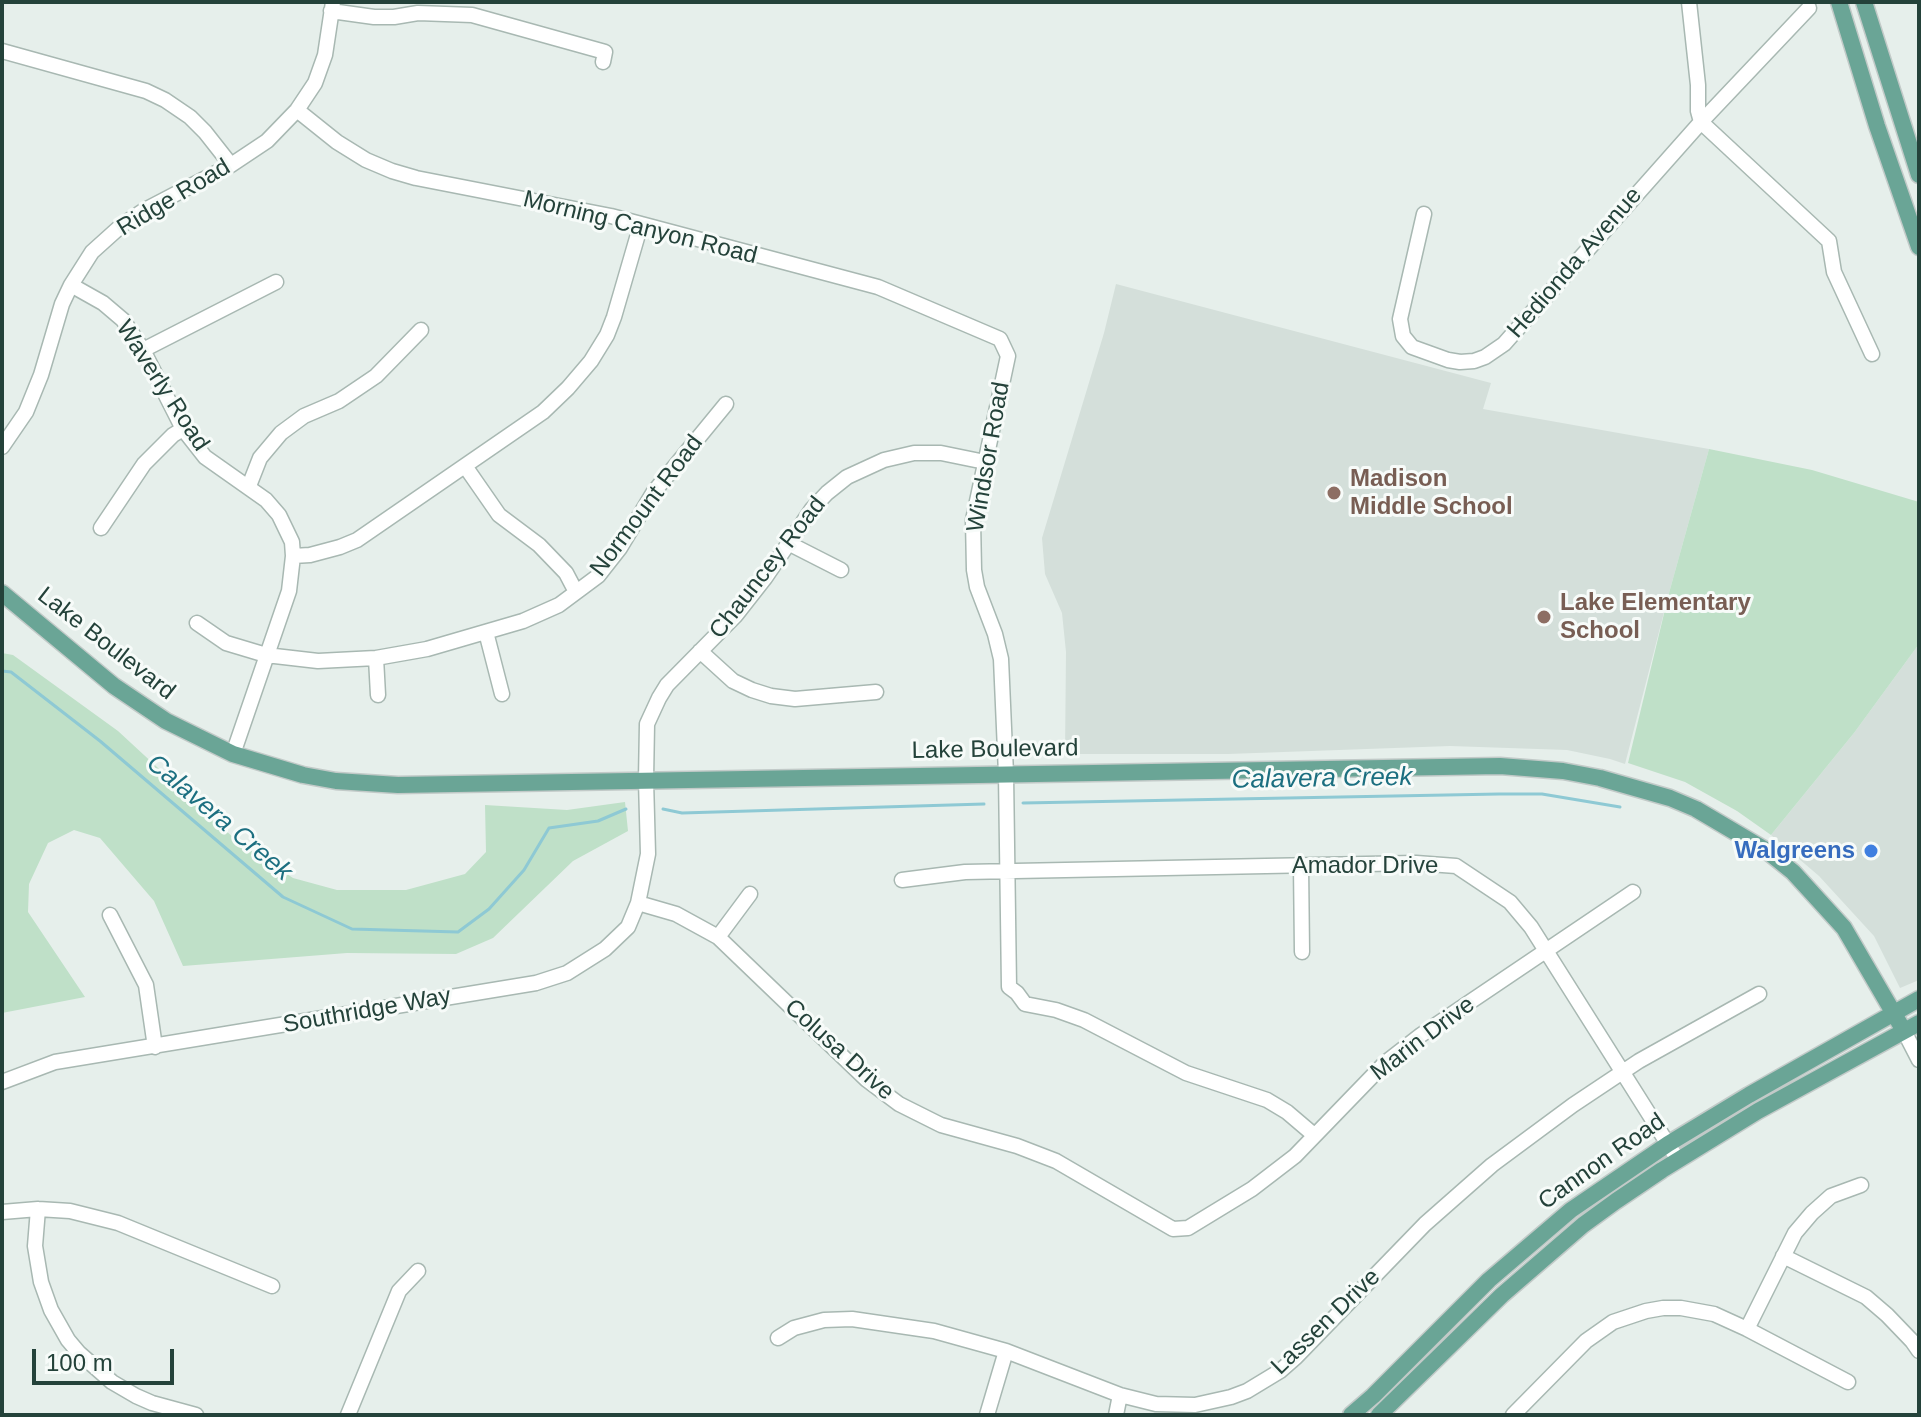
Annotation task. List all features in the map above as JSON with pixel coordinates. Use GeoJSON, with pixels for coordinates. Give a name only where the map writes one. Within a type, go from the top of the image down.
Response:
{"type":"FeatureCollection","features":[{"type":"Feature","properties":{"kind":"main road"},"geometry":{"type":"LineString","coordinates":[[1839,2],[1919,247]]}},
{"type":"Feature","properties":{"kind":"main road"},"geometry":{"type":"LineString","coordinates":[[1864,2],[1919,175]]}},
{"type":"Feature","properties":{"kind":"main road","name":"Lake Boulevard"},"geometry":{"type":"LineString","coordinates":[[2,593],[114,686],[166,721],[233,754],[303,775],[336,781],[398,785],[1500,766],[1563,771],[1600,778],[1670,798],[1696,809],[1767,851],[1803,882],[1844,928],[1904,1031]]}},
{"type":"Feature","properties":{"kind":"main road","name":"Cannon Road"},"geometry":{"type":"LineString","coordinates":[[1351,1415],[1489,1280],[1571,1210],[1668,1144],[1919,999]]}},
{"type":"Feature","properties":{"kind":"main road","name":"Cannon Road"},"geometry":{"type":"LineString","coordinates":[[1385,1413],[1514,1285],[1583,1225],[1678,1160],[1767,1106],[1919,1023]]}},
{"type":"Feature","properties":{"kind":"street"},"geometry":{"type":"LineString","coordinates":[[1689,2],[1701,122],[1829,241],[1834,272],[1872,354]]}},
{"type":"Feature","properties":{"kind":"street"},"geometry":{"type":"LineString","coordinates":[[332,7],[374,17],[418,13],[472,15],[605,52],[603,62]]}},
{"type":"Feature","properties":{"kind":"street","name":"Ridge Road"},"geometry":{"type":"LineString","coordinates":[[2,447],[26,412],[41,375],[62,304],[92,252],[143,211],[231,165],[267,141],[297,110],[315,83],[325,55],[332,7]]}},
{"type":"Feature","properties":{"kind":"street","name":"Hedionda Avenue"},"geometry":{"type":"LineString","coordinates":[[1424,214],[1400,319],[1403,336],[1412,347],[1448,360],[1474,361],[1485,357],[1504,344],[1701,122],[1809,8]]}},
{"type":"Feature","properties":{"kind":"street"},"geometry":{"type":"LineString","coordinates":[[2,51],[146,91],[165,100],[190,117],[231,165]]}},
{"type":"Feature","properties":{"kind":"street","name":"Morning Canyon Road"},"geometry":{"type":"LineString","coordinates":[[297,110],[337,142],[392,171],[611,216],[878,287],[992,335]]}},
{"type":"Feature","properties":{"kind":"street"},"geometry":{"type":"LineString","coordinates":[[293,556],[310,555],[357,540],[543,412],[591,361],[607,335],[641,224]]}},
{"type":"Feature","properties":{"kind":"street"},"geometry":{"type":"LineString","coordinates":[[143,350],[276,282]]}},
{"type":"Feature","properties":{"kind":"street","name":"Waverly Road"},"geometry":{"type":"LineString","coordinates":[[71,285],[103,303],[123,320],[143,350],[183,429],[205,457],[266,500],[279,515],[292,542],[289,591],[233,754]]}},
{"type":"Feature","properties":{"kind":"street"},"geometry":{"type":"LineString","coordinates":[[249,486],[260,458],[281,433],[304,416],[339,401],[376,376],[421,330]]}},
{"type":"Feature","properties":{"kind":"street","name":"Windsor Road"},"geometry":{"type":"LineString","coordinates":[[992,335],[1000,339],[1008,356],[973,520],[974,570],[1001,659],[1009,987],[1025,1004],[1084,1020],[1186,1073],[1267,1100],[1314,1135]]}},
{"type":"Feature","properties":{"kind":"street","name":"Normount Road"},"geometry":{"type":"LineString","coordinates":[[197,623],[226,643],[266,655],[318,661],[376,658],[427,649],[523,621],[559,605],[598,576],[620,548],[653,493],[726,404]]}},
{"type":"Feature","properties":{"kind":"street"},"geometry":{"type":"LineString","coordinates":[[101,528],[144,464],[183,429]]}},
{"type":"Feature","properties":{"kind":"street","name":"Chauncey Road"},"geometry":{"type":"LineString","coordinates":[[648,838],[647,724],[659,698],[667,685],[736,615],[812,509],[847,477],[884,460],[914,453],[941,453],[985,462]]}},
{"type":"Feature","properties":{"kind":"street"},"geometry":{"type":"LineString","coordinates":[[465,466],[499,515],[539,545],[566,573],[576,592]]}},
{"type":"Feature","properties":{"kind":"street"},"geometry":{"type":"LineString","coordinates":[[788,543],[841,570]]}},
{"type":"Feature","properties":{"kind":"street"},"geometry":{"type":"LineString","coordinates":[[486,632],[502,694]]}},
{"type":"Feature","properties":{"kind":"street"},"geometry":{"type":"LineString","coordinates":[[700,651],[733,681],[771,696],[795,699],[876,692]]}},
{"type":"Feature","properties":{"kind":"street"},"geometry":{"type":"LineString","coordinates":[[376,658],[378,695]]}},
{"type":"Feature","properties":{"kind":"street","name":"Southridge Way"},"geometry":{"type":"LineString","coordinates":[[2,1082],[55,1062],[536,983],[567,973],[605,949],[628,927],[638,903],[648,854],[648,838]]}},
{"type":"Feature","properties":{"kind":"street","name":"Amador Drive"},"geometry":{"type":"LineString","coordinates":[[902,880],[965,872],[1416,863],[1456,866],[1510,902],[1531,927],[1678,1160]]}},
{"type":"Feature","properties":{"kind":"street"},"geometry":{"type":"LineString","coordinates":[[1301,865],[1302,952]]}},
{"type":"Feature","properties":{"kind":"street","name":"Marin Drive"},"geometry":{"type":"LineString","coordinates":[[1188,1228],[1252,1189],[1295,1156],[1385,1063],[1421,1035],[1633,892]]}},
{"type":"Feature","properties":{"kind":"street"},"geometry":{"type":"LineString","coordinates":[[718,937],[750,894]]}},
{"type":"Feature","properties":{"kind":"street","name":"Colusa Drive"},"geometry":{"type":"LineString","coordinates":[[638,903],[676,914],[718,937],[867,1080],[899,1104],[941,1125],[1017,1146],[1056,1161],[1173,1229],[1188,1228]]}},
{"type":"Feature","properties":{"kind":"street"},"geometry":{"type":"LineString","coordinates":[[110,915],[146,985],[155,1047]]}},
{"type":"Feature","properties":{"kind":"street","name":"Lassen Drive"},"geometry":{"type":"LineString","coordinates":[[778,1338],[794,1328],[824,1320],[852,1319],[934,1331],[1006,1351],[1120,1395],[1156,1404],[1195,1405],[1239,1394],[1280,1371],[1296,1357],[1425,1224],[1492,1165],[1639,1061],[1759,994]]}},
{"type":"Feature","properties":{"kind":"street","name":"Lake Boulevard"},"geometry":{"type":"LineString","coordinates":[[1904,1031],[1919,1060]]}},
{"type":"Feature","properties":{"kind":"street"},"geometry":{"type":"LineString","coordinates":[[1747,1329],[1795,1233],[1831,1196],[1861,1185]]}},
{"type":"Feature","properties":{"kind":"street"},"geometry":{"type":"LineString","coordinates":[[2,1212],[38,1209],[70,1211],[118,1223],[272,1286]]}},
{"type":"Feature","properties":{"kind":"street"},"geometry":{"type":"LineString","coordinates":[[38,1209],[35,1246],[41,1282],[51,1310],[68,1340],[112,1382],[152,1403],[196,1415]]}},
{"type":"Feature","properties":{"kind":"street"},"geometry":{"type":"LineString","coordinates":[[1783,1256],[1866,1297],[1917,1342]]}},
{"type":"Feature","properties":{"kind":"street"},"geometry":{"type":"LineString","coordinates":[[348,1415],[399,1291],[418,1271]]}},
{"type":"Feature","properties":{"kind":"street"},"geometry":{"type":"LineString","coordinates":[[1513,1415],[1586,1341],[1613,1322],[1663,1308],[1714,1314],[1848,1382]]}},
{"type":"Feature","properties":{"kind":"street"},"geometry":{"type":"LineString","coordinates":[[987,1415],[1006,1351]]}},
{"type":"Feature","properties":{"kind":"street"},"geometry":{"type":"LineString","coordinates":[[1116,1415],[1120,1395]]}},
{"type":"Feature","properties":{"kind":"street"},"geometry":{"type":"LineString","coordinates":[[1373,1396],[1385,1413]]}},
{"type":"Feature","properties":{"kind":"shaded area"},"geometry":{"type":"Polygon","coordinates":[[[1116,284],[1491,383],[1483,409],[1709,449],[1625,764],[1567,750],[1450,746],[1228,754],[1065,754],[1066,652],[1062,613],[1045,574],[1042,538],[1116,284]]]}},
{"type":"Feature","properties":{"kind":"shaded area"},"geometry":{"type":"Polygon","coordinates":[[[1919,644],[1919,980],[1900,988],[1874,936],[1819,876],[1771,835],[1854,733],[1919,644]]]}},
{"type":"Feature","properties":{"kind":"green space"},"geometry":{"type":"Polygon","coordinates":[[[1709,449],[1812,470],[1919,502],[1919,644],[1854,733],[1771,835],[1737,811],[1685,782],[1628,763],[1669,593],[1709,449]]]}},
{"type":"Feature","properties":{"kind":"green space"},"geometry":{"type":"Polygon","coordinates":[[[2,653],[13,655],[118,731],[236,840],[293,878],[337,890],[406,890],[465,874],[486,852],[485,805],[567,810],[625,802],[628,831],[573,861],[493,938],[456,954],[347,953],[183,966],[154,901],[100,838],[74,830],[48,843],[29,884],[28,912],[85,997],[2,1013],[2,653]]]}},
{"type":"Feature","properties":{"kind":"waterway","name":"Calavera Creek"},"geometry":{"type":"LineString","coordinates":[[2,671],[11,672],[100,741],[283,897],[352,929],[458,932],[489,909],[524,870],[549,828],[598,821],[626,809]]}},
{"type":"Feature","properties":{"kind":"waterway","name":"Calavera Creek"},"geometry":{"type":"LineString","coordinates":[[1023,803],[1542,794],[1620,807]]}},
{"type":"Feature","properties":{"kind":"waterway","name":"Calavera Creek"},"geometry":{"type":"LineString","coordinates":[[663,809],[682,813],[984,804]]}},
{"type":"Feature","properties":{"kind":"place","name":"Madison Middle School"},"geometry":{"type":"Point","coordinates":[1334,493]}},
{"type":"Feature","properties":{"kind":"place","name":"Lake Elementary School"},"geometry":{"type":"Point","coordinates":[1544,617]}},
{"type":"Feature","properties":{"kind":"place","name":"Walgreens"},"geometry":{"type":"Point","coordinates":[1871,851]}}]}
